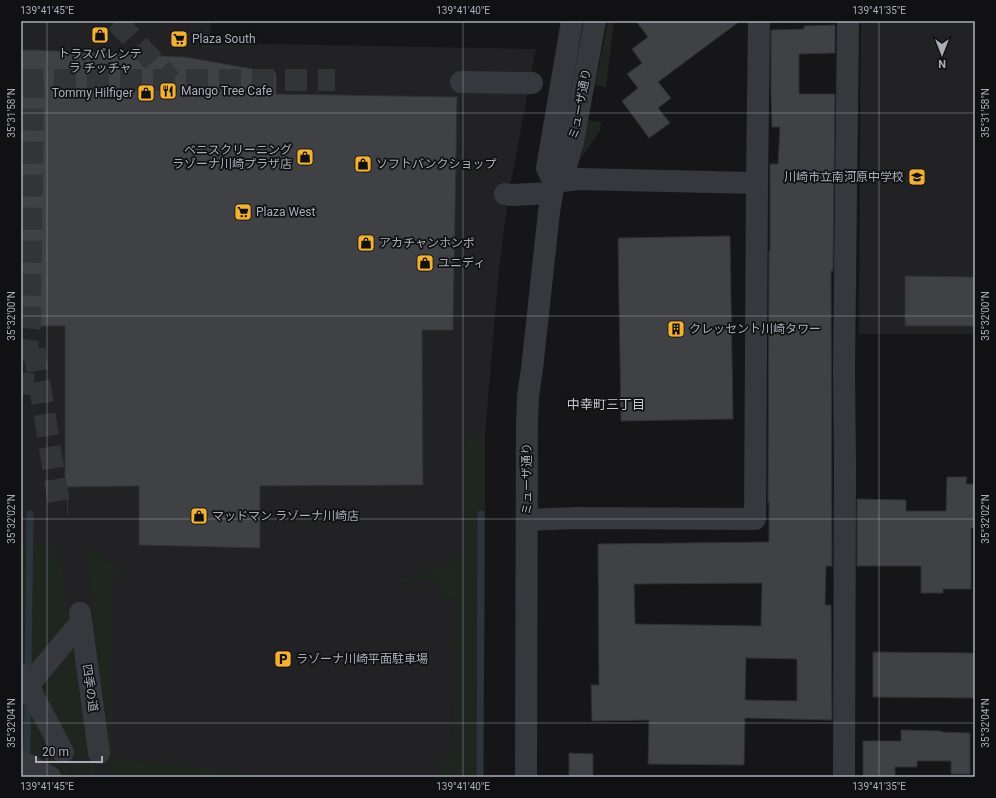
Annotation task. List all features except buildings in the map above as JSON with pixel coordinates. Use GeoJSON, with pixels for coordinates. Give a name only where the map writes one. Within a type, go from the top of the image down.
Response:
{"type":"FeatureCollection","features":[{"type":"Feature","properties":{"kind":"street","name":"ミューザ通り"},"geometry":{"type":"LineString","coordinates":[[553,188],[547,168],[572,21]]}},
{"type":"Feature","properties":{"kind":"street","name":"ミューザ通り"},"geometry":{"type":"LineString","coordinates":[[526,777],[528,396],[553,188],[566,167],[573,142],[596,21]]}},
{"type":"Feature","properties":{"kind":"street"},"geometry":{"type":"LineString","coordinates":[[527,520],[575,518],[755,519],[759,21]]}},
{"type":"Feature","properties":{"kind":"street"},"geometry":{"type":"LineString","coordinates":[[844,777],[844,370],[848,21]]}},
{"type":"Feature","properties":{"kind":"street"},"geometry":{"type":"LineString","coordinates":[[461,82],[532,83]]}},
{"type":"Feature","properties":{"kind":"street"},"geometry":{"type":"LineString","coordinates":[[505,194],[511,195],[553,188],[578,179],[757,183]]}},
{"type":"Feature","properties":{"kind":"street","name":"四季の道"},"geometry":{"type":"LineString","coordinates":[[63,752],[23,684],[81,618],[99,753]]}},
{"type":"Feature","properties":{"kind":"street"},"geometry":{"type":"LineString","coordinates":[[21,761],[45,774]]}},
{"type":"Feature","properties":{"kind":"shaded area"},"geometry":{"type":"Polygon","coordinates":[[[21,21],[210,21],[211,43],[536,49],[508,198],[499,269],[485,434],[483,777],[21,777],[21,21]]]}},
{"type":"Feature","properties":{"kind":"shaded area"},"geometry":{"type":"Polygon","coordinates":[[[608,21],[614,21],[606,87],[595,85],[608,21]]]}},
{"type":"Feature","properties":{"kind":"shaded area","name":"川崎市立南河原中学校"},"geometry":{"type":"Polygon","coordinates":[[[861,21],[975,21],[975,334],[859,334],[861,21]]]}},
{"type":"Feature","properties":{"kind":"shaded area"},"geometry":{"type":"Polygon","coordinates":[[[588,120],[601,122],[600,131],[581,158],[588,120]]]}},
{"type":"Feature","properties":{"kind":"shaded area"},"geometry":{"type":"Polygon","coordinates":[[[485,434],[483,777],[439,777],[439,757],[453,757],[456,599],[441,598],[440,581],[388,581],[449,564],[458,558],[463,549],[465,438],[468,435],[485,434]]]}},
{"type":"Feature","properties":{"kind":"shaded area"},"geometry":{"type":"Polygon","coordinates":[[[84,543],[129,578],[112,578],[112,758],[258,775],[256,777],[111,777],[106,753],[88,623],[94,621],[84,543]]]}},
{"type":"Feature","properties":{"kind":"shaded area"},"geometry":{"type":"Polygon","coordinates":[[[21,544],[59,545],[70,622],[28,674],[21,660],[21,544]]]}},
{"type":"Feature","properties":{"kind":"shaded area"},"geometry":{"type":"Polygon","coordinates":[[[74,643],[96,777],[90,777],[38,686],[74,643]]]}},
{"type":"Feature","properties":{"kind":"shaded area"},"geometry":{"type":"Polygon","coordinates":[[[28,700],[70,777],[59,777],[21,756],[21,708],[28,700]]]}},
{"type":"Feature","properties":{"kind":"waterway"},"geometry":{"type":"LineString","coordinates":[[28,673],[30,514]]}},
{"type":"Feature","properties":{"kind":"waterway"},"geometry":{"type":"LineString","coordinates":[[480,777],[481,514]]}},
{"type":"Feature","properties":{"kind":"waterway"},"geometry":{"type":"LineString","coordinates":[[26,777],[28,700]]}},
{"type":"Feature","properties":{"kind":"tunnel"},"geometry":{"type":"LineString","coordinates":[[116,21],[171,80]]}},
{"type":"Feature","properties":{"kind":"tunnel"},"geometry":{"type":"LineString","coordinates":[[21,80],[335,80]]}},
{"type":"Feature","properties":{"kind":"tunnel"},"geometry":{"type":"LineString","coordinates":[[21,394],[30,326],[33,80]]}},
{"type":"Feature","properties":{"kind":"tunnel"},"geometry":{"type":"LineString","coordinates":[[34,349],[59,504],[68,504]]}},
{"type":"Feature","properties":{"kind":"place","name":"トラスパレンテ ラ チッチャ"},"geometry":{"type":"Point","coordinates":[100,35]}},
{"type":"Feature","properties":{"kind":"place","name":"Plaza South"},"geometry":{"type":"Point","coordinates":[179,39]}},
{"type":"Feature","properties":{"kind":"place","name":"Mango Tree Cafe"},"geometry":{"type":"Point","coordinates":[168,91]}},
{"type":"Feature","properties":{"kind":"place","name":"Tommy Hilfiger"},"geometry":{"type":"Point","coordinates":[146,93]}},
{"type":"Feature","properties":{"kind":"place","name":"ベニスクリーニング ラゾーナ川崎プラザ店"},"geometry":{"type":"Point","coordinates":[305,157]}},
{"type":"Feature","properties":{"kind":"place","name":"ソフトバンクショップ"},"geometry":{"type":"Point","coordinates":[363,164]}},
{"type":"Feature","properties":{"kind":"place","name":"川崎市立南河原中学校"},"geometry":{"type":"Point","coordinates":[917,177]}},
{"type":"Feature","properties":{"kind":"place","name":"Plaza West"},"geometry":{"type":"Point","coordinates":[243,212]}},
{"type":"Feature","properties":{"kind":"place","name":"アカチャンホンポ"},"geometry":{"type":"Point","coordinates":[366,243]}},
{"type":"Feature","properties":{"kind":"place","name":"ユニディ"},"geometry":{"type":"Point","coordinates":[425,263]}},
{"type":"Feature","properties":{"kind":"place","name":"クレッセント川崎タワー"},"geometry":{"type":"Point","coordinates":[676,329]}},
{"type":"Feature","properties":{"kind":"place","name":"マッドマン ラゾーナ川崎店"},"geometry":{"type":"Point","coordinates":[199,516]}},
{"type":"Feature","properties":{"kind":"place","name":"ラゾーナ川崎平面駐車場"},"geometry":{"type":"Point","coordinates":[283,659]}},
{"type":"Feature","properties":{"kind":"district","name":"中幸町三丁目"},"geometry":{"type":"Point","coordinates":[606,404]}}]}
